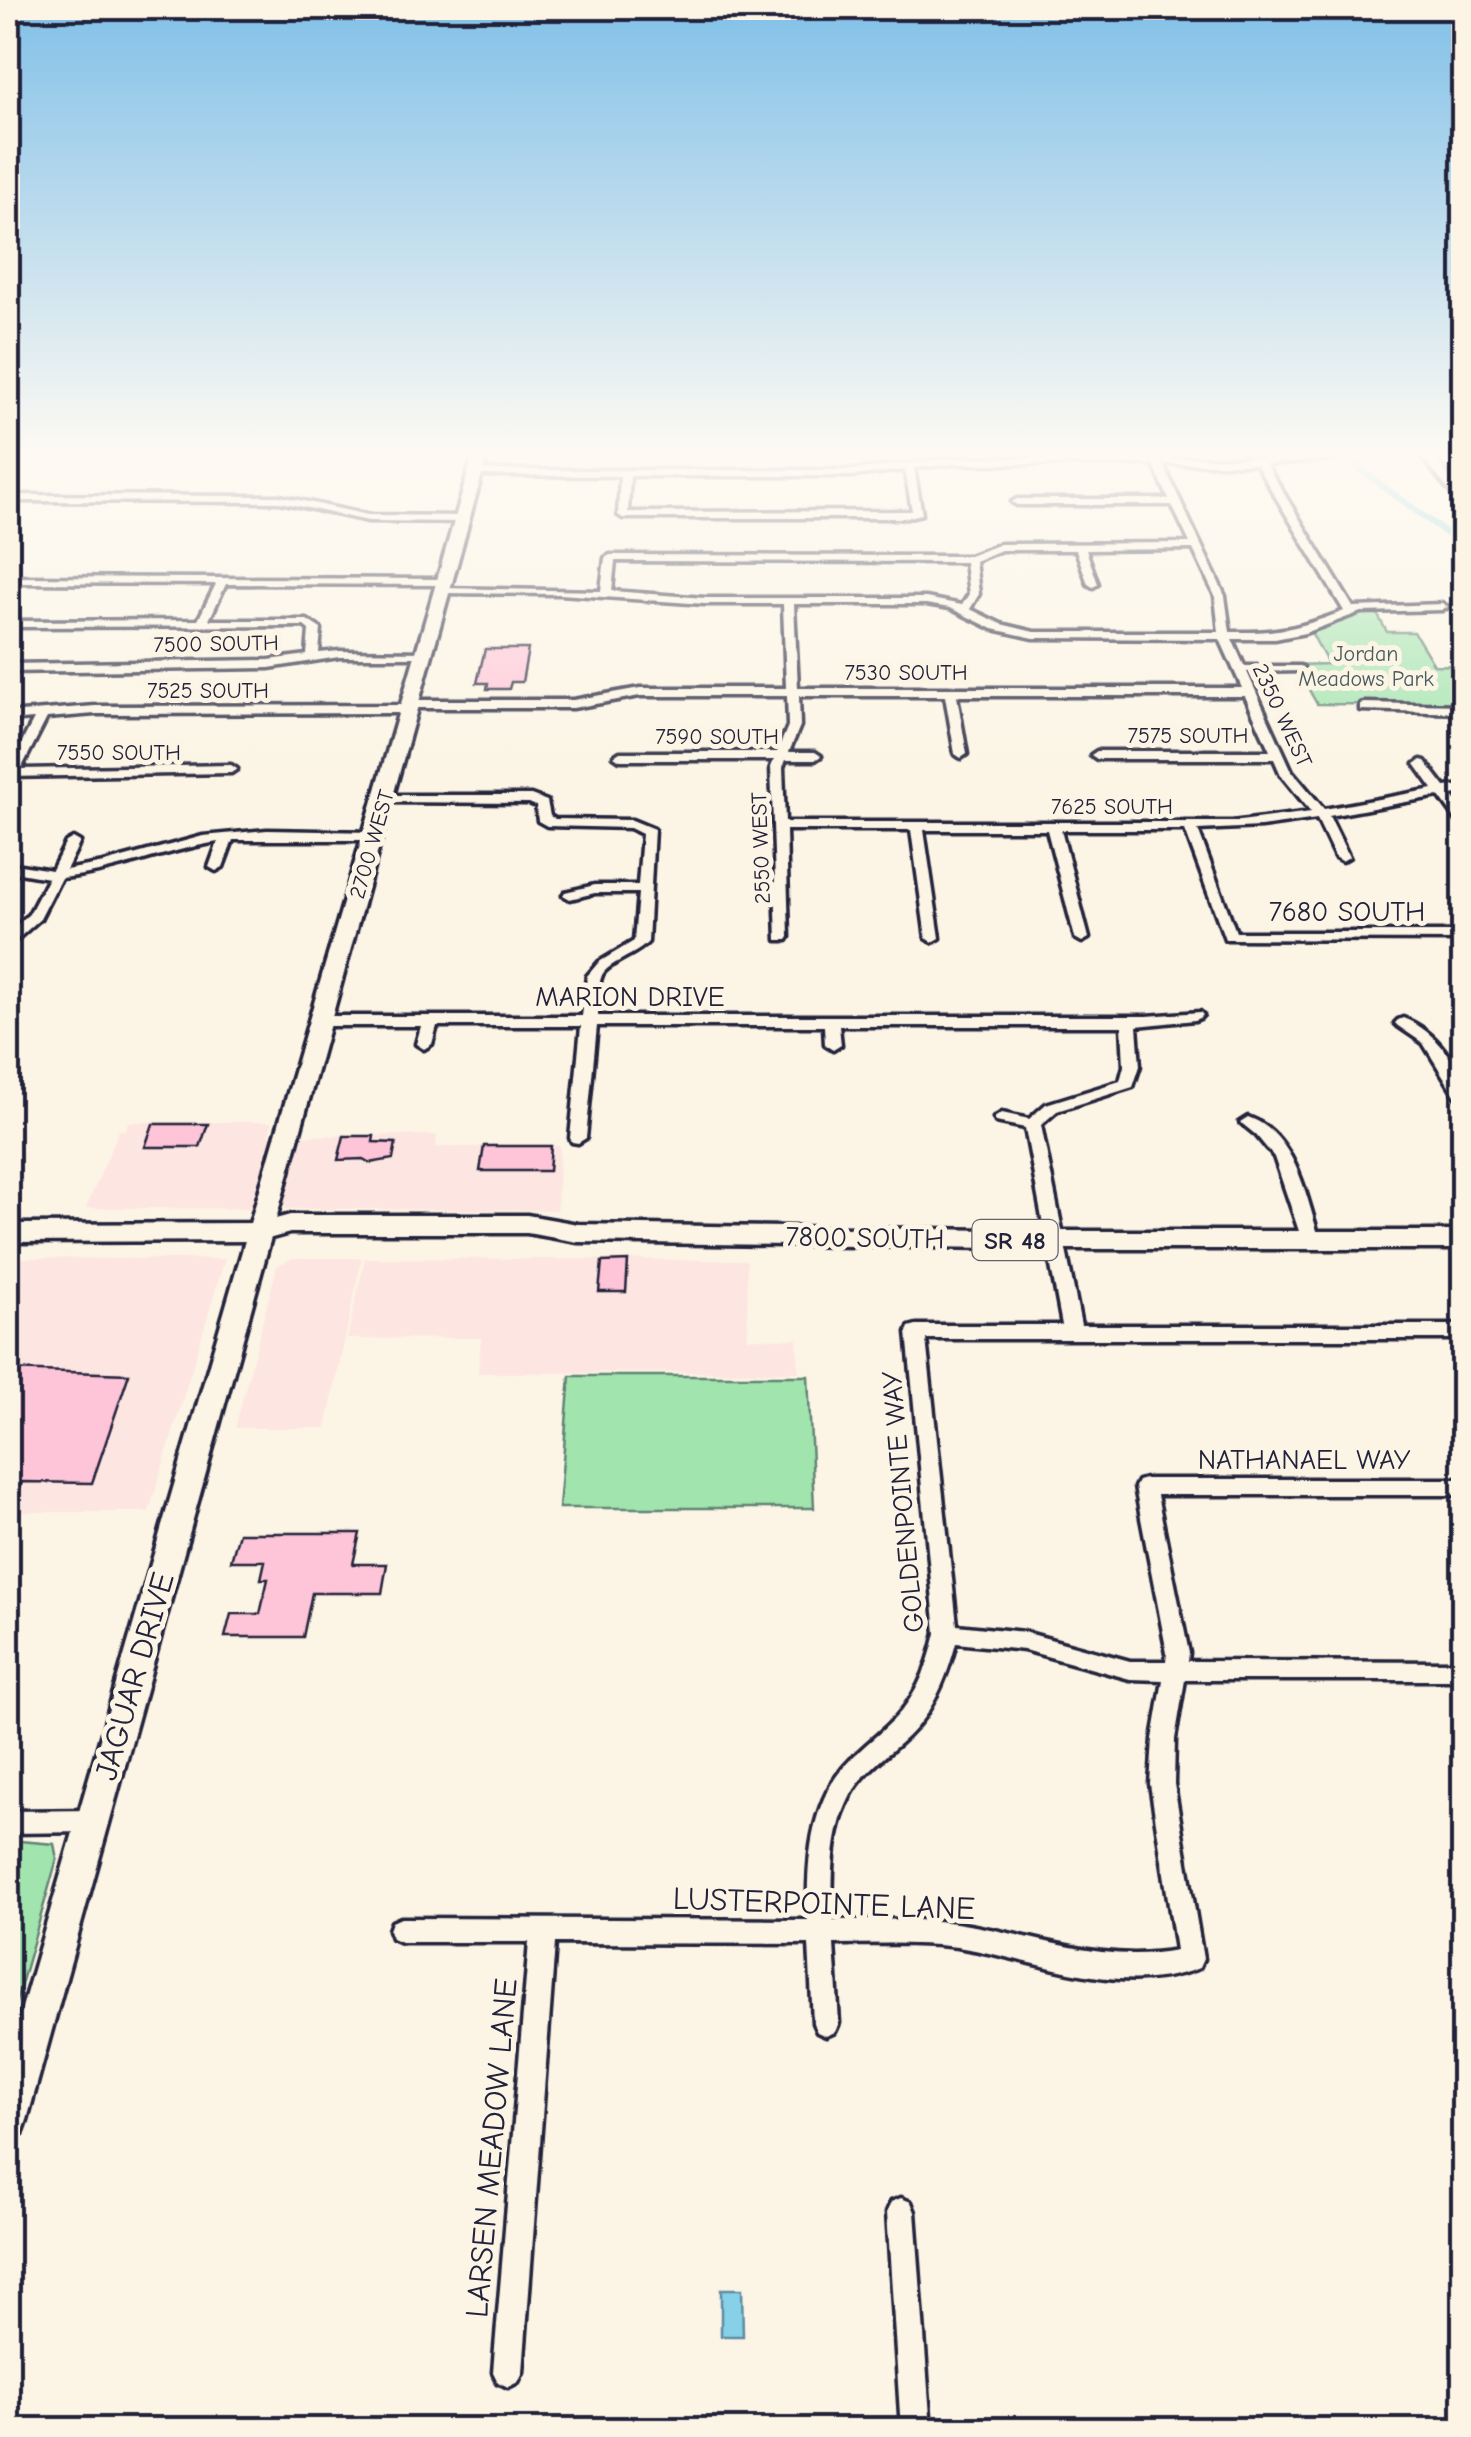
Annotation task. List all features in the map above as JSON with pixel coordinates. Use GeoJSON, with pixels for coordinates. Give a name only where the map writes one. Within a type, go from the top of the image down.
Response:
{"type":"FeatureCollection","features":[{"type":"Feature","properties":{"kind":"main road","name":"2700 WEST"},"geometry":{"type":"LineString","coordinates":[[262,1232],[448,570]]}},
{"type":"Feature","properties":{"kind":"main road","name":"7800 SOUTH"},"geometry":{"type":"LineString","coordinates":[[8,1232],[262,1232],[286,1241],[521,1241],[567,1232],[1056,1240],[1464,1240]]}},
{"type":"Feature","properties":{"kind":"main road","name":"JAGUAR DRIVE"},"geometry":{"type":"LineString","coordinates":[[8,2120],[262,1232]]}},
{"type":"Feature","properties":{"kind":"street"},"geometry":{"type":"LineString","coordinates":[[606,594],[609,570]]}},
{"type":"Feature","properties":{"kind":"street"},"geometry":{"type":"LineString","coordinates":[[965,609],[974,594],[971,570]]}},
{"type":"Feature","properties":{"kind":"street"},"geometry":{"type":"LineString","coordinates":[[1087,570],[1092,584]]}},
{"type":"Feature","properties":{"kind":"street","name":"2350 WEST"},"geometry":{"type":"LineString","coordinates":[[1207,570],[1222,602],[1225,636],[1279,755],[1292,782],[1322,816],[1342,857]]}},
{"type":"Feature","properties":{"kind":"street"},"geometry":{"type":"LineString","coordinates":[[1325,570],[1350,611]]}},
{"type":"Feature","properties":{"kind":"street"},"geometry":{"type":"LineString","coordinates":[[8,580],[444,586],[705,601],[926,601],[965,609],[997,626],[1034,635],[1292,634],[1350,611],[1442,607]]}},
{"type":"Feature","properties":{"kind":"street"},"geometry":{"type":"LineString","coordinates":[[202,623],[223,580]]}},
{"type":"Feature","properties":{"kind":"street","name":"2550 WEST"},"geometry":{"type":"LineString","coordinates":[[782,938],[778,756],[794,726],[788,601]]}},
{"type":"Feature","properties":{"kind":"street"},"geometry":{"type":"LineString","coordinates":[[8,624],[311,624],[315,629],[313,658]]}},
{"type":"Feature","properties":{"kind":"street","name":"7500 SOUTH"},"geometry":{"type":"LineString","coordinates":[[8,668],[268,664],[313,658],[424,654]]}},
{"type":"Feature","properties":{"kind":"street"},"geometry":{"type":"LineString","coordinates":[[1239,669],[1300,669]]}},
{"type":"Feature","properties":{"kind":"street"},"geometry":{"type":"LineString","coordinates":[[950,692],[961,754]]}},
{"type":"Feature","properties":{"kind":"street","name":"7530 SOUTH"},"geometry":{"type":"LineString","coordinates":[[564,704],[627,693],[1250,692]]}},
{"type":"Feature","properties":{"kind":"street","name":"7525 SOUTH"},"geometry":{"type":"LineString","coordinates":[[8,716],[94,710],[564,704]]}},
{"type":"Feature","properties":{"kind":"street"},"geometry":{"type":"LineString","coordinates":[[1364,707],[1464,709]]}},
{"type":"Feature","properties":{"kind":"street"},"geometry":{"type":"LineString","coordinates":[[10,773],[40,722],[40,714]]}},
{"type":"Feature","properties":{"kind":"street","name":"7575 SOUTH"},"geometry":{"type":"LineString","coordinates":[[1097,756],[1279,755]]}},
{"type":"Feature","properties":{"kind":"street","name":"7590 SOUTH"},"geometry":{"type":"LineString","coordinates":[[620,756],[815,756]]}},
{"type":"Feature","properties":{"kind":"street"},"geometry":{"type":"LineString","coordinates":[[1421,764],[1464,821]]}},
{"type":"Feature","properties":{"kind":"street","name":"7550 SOUTH"},"geometry":{"type":"LineString","coordinates":[[10,773],[231,769]]}},
{"type":"Feature","properties":{"kind":"street","name":"7625 SOUTH"},"geometry":{"type":"LineString","coordinates":[[779,826],[1264,824],[1464,789]]}},
{"type":"Feature","properties":{"kind":"street"},"geometry":{"type":"LineString","coordinates":[[384,799],[531,799],[542,804],[543,818],[552,823],[644,826],[650,837],[641,942],[633,951],[607,962],[596,972],[578,1138]]}},
{"type":"Feature","properties":{"kind":"street"},"geometry":{"type":"LineString","coordinates":[[916,826],[933,938]]}},
{"type":"Feature","properties":{"kind":"street"},"geometry":{"type":"LineString","coordinates":[[1053,826],[1082,938]]}},
{"type":"Feature","properties":{"kind":"street","name":"7680 SOUTH"},"geometry":{"type":"LineString","coordinates":[[1190,826],[1230,936],[1464,936]]}},
{"type":"Feature","properties":{"kind":"street"},"geometry":{"type":"LineString","coordinates":[[8,867],[56,874],[118,866],[182,844],[227,837],[374,836]]}},
{"type":"Feature","properties":{"kind":"street"},"geometry":{"type":"LineString","coordinates":[[216,867],[227,837]]}},
{"type":"Feature","properties":{"kind":"street"},"geometry":{"type":"LineString","coordinates":[[8,940],[35,916],[73,842]]}},
{"type":"Feature","properties":{"kind":"street"},"geometry":{"type":"LineString","coordinates":[[570,895],[595,889],[646,889]]}},
{"type":"Feature","properties":{"kind":"street","name":"MARION DRIVE"},"geometry":{"type":"LineString","coordinates":[[322,1021],[1172,1021],[1195,1015]]}},
{"type":"Feature","properties":{"kind":"street"},"geometry":{"type":"LineString","coordinates":[[424,1044],[430,1021]]}},
{"type":"Feature","properties":{"kind":"street"},"geometry":{"type":"LineString","coordinates":[[831,1021],[833,1045]]}},
{"type":"Feature","properties":{"kind":"street"},"geometry":{"type":"LineString","coordinates":[[1073,1332],[1033,1125],[1038,1116],[1058,1104],[1100,1096],[1126,1084],[1132,1066],[1129,1021]]}},
{"type":"Feature","properties":{"kind":"street"},"geometry":{"type":"LineString","coordinates":[[1403,1023],[1429,1040],[1464,1096]]}},
{"type":"Feature","properties":{"kind":"street"},"geometry":{"type":"LineString","coordinates":[[1002,1118],[1033,1125]]}},
{"type":"Feature","properties":{"kind":"street"},"geometry":{"type":"LineString","coordinates":[[1248,1122],[1264,1130],[1278,1144],[1311,1240]]}},
{"type":"Feature","properties":{"kind":"street","name":"GOLDENPOINTE WAY"},"geometry":{"type":"LineString","coordinates":[[826,2024],[821,1843],[827,1819],[856,1766],[908,1721],[924,1700],[947,1633],[916,1332],[1464,1332]]}},
{"type":"Feature","properties":{"kind":"street","name":"NATHANAEL WAY"},"geometry":{"type":"LineString","coordinates":[[1178,1671],[1176,1640],[1144,1487],[1464,1487]]}},
{"type":"Feature","properties":{"kind":"street"},"geometry":{"type":"LineString","coordinates":[[947,1633],[1024,1642],[1130,1670],[1464,1671]]}},
{"type":"Feature","properties":{"kind":"street","name":"LUSTERPOINTE LANE"},"geometry":{"type":"LineString","coordinates":[[401,1930],[956,1933],[1068,1962],[1155,1965],[1190,1958],[1162,1784],[1164,1740],[1178,1671]]}},
{"type":"Feature","properties":{"kind":"street"},"geometry":{"type":"LineString","coordinates":[[8,1822],[93,1821]]}},
{"type":"Feature","properties":{"kind":"street","name":"LARSEN MEADOW LANE"},"geometry":{"type":"LineString","coordinates":[[508,2372],[543,1930]]}},
{"type":"Feature","properties":{"kind":"street"},"geometry":{"type":"LineString","coordinates":[[900,2212],[916,2430]]}},
{"type":"Feature","properties":{"kind":"shaded area"},"geometry":{"type":"Polygon","coordinates":[[[128,1122],[272,1122],[269,1136],[437,1135],[436,1147],[560,1146],[557,1210],[86,1208],[119,1130],[125,1130],[128,1122]]]}},
{"type":"Feature","properties":{"kind":"shaded area"},"geometry":{"type":"Polygon","coordinates":[[[8,1258],[225,1259],[149,1512],[8,1512],[8,1258]]]}},
{"type":"Feature","properties":{"kind":"shaded area"},"geometry":{"type":"Polygon","coordinates":[[[292,1258],[362,1258],[326,1428],[235,1428],[277,1266],[292,1258]]]}},
{"type":"Feature","properties":{"kind":"shaded area"},"geometry":{"type":"Polygon","coordinates":[[[365,1258],[747,1260],[748,1338],[797,1339],[799,1372],[478,1373],[481,1338],[347,1339],[365,1258]]]}},
{"type":"Feature","properties":{"kind":"green space","name":"Jordan Meadows Park"},"geometry":{"type":"Polygon","coordinates":[[[1375,610],[1387,632],[1414,632],[1434,665],[1463,666],[1463,705],[1317,704],[1295,665],[1328,664],[1311,632],[1344,617],[1375,610]]]}},
{"type":"Feature","properties":{"kind":"green space"},"geometry":{"type":"Polygon","coordinates":[[[570,1376],[808,1376],[814,1508],[559,1508],[570,1376]]]}},
{"type":"Feature","properties":{"kind":"green space"},"geometry":{"type":"Polygon","coordinates":[[[8,1840],[54,1844],[57,1859],[8,2030],[8,1840]]]}},
{"type":"Feature","properties":{"kind":"water"},"geometry":{"type":"Polygon","coordinates":[[[721,2289],[742,2289],[743,2336],[721,2336],[721,2289]]]}},
{"type":"Feature","properties":{"kind":"building"},"geometry":{"type":"Polygon","coordinates":[[[485,649],[528,649],[522,682],[511,682],[509,689],[487,689],[488,683],[477,683],[485,649]]]}},
{"type":"Feature","properties":{"kind":"building"},"geometry":{"type":"Polygon","coordinates":[[[153,1124],[208,1124],[200,1147],[145,1147],[153,1124]]]}},
{"type":"Feature","properties":{"kind":"building"},"geometry":{"type":"Polygon","coordinates":[[[344,1136],[374,1136],[373,1142],[396,1143],[393,1159],[370,1163],[363,1159],[338,1160],[344,1136]]]}},
{"type":"Feature","properties":{"kind":"building"},"geometry":{"type":"Polygon","coordinates":[[[484,1146],[551,1146],[549,1171],[480,1171],[484,1146]]]}},
{"type":"Feature","properties":{"kind":"building"},"geometry":{"type":"Polygon","coordinates":[[[628,1261],[626,1292],[599,1292],[602,1262],[628,1261]]]}},
{"type":"Feature","properties":{"kind":"building"},"geometry":{"type":"Polygon","coordinates":[[[8,1370],[129,1374],[92,1483],[22,1482],[17,1495],[8,1495],[8,1370]]]}},
{"type":"Feature","properties":{"kind":"building"},"geometry":{"type":"Polygon","coordinates":[[[239,1533],[360,1533],[353,1564],[387,1564],[382,1593],[312,1593],[303,1637],[225,1637],[231,1614],[260,1614],[268,1579],[261,1579],[265,1561],[231,1561],[239,1533]]]}}]}
